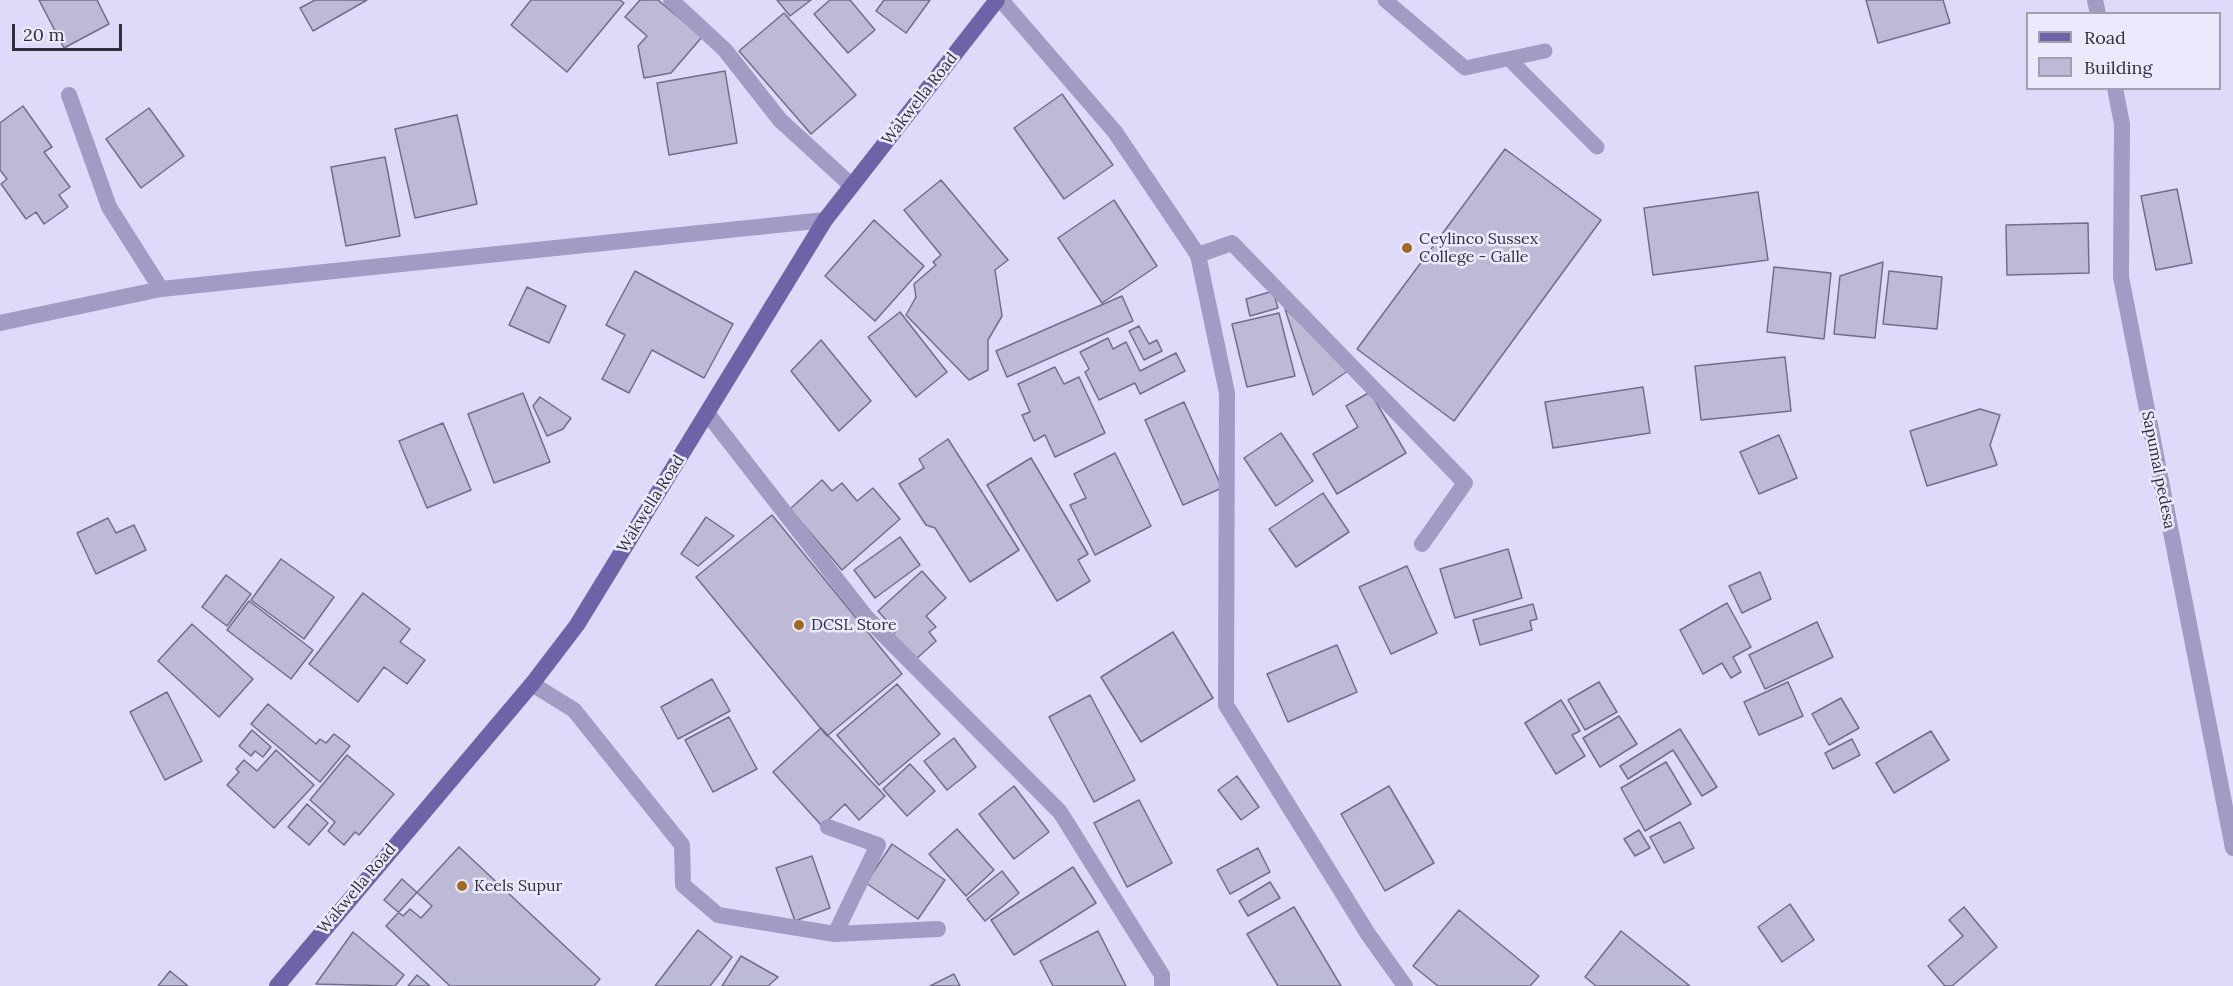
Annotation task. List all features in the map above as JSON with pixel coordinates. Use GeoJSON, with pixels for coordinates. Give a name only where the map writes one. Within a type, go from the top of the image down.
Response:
{"type":"FeatureCollection","features":[{"type":"Feature","properties":{"kind":"main road","name":"Wakwella Road"},"geometry":{"type":"LineString","coordinates":[[277,986],[532,684],[577,626],[825,220],[999,0]]}},
{"type":"Feature","properties":{"kind":"street"},"geometry":{"type":"LineString","coordinates":[[671,0],[724,50],[780,120],[852,186]]}},
{"type":"Feature","properties":{"kind":"street"},"geometry":{"type":"LineString","coordinates":[[999,0],[1116,132],[1198,255],[1227,393],[1226,705],[1368,934],[1405,986]]}},
{"type":"Feature","properties":{"kind":"street","name":"Sapumal pedesa"},"geometry":{"type":"LineString","coordinates":[[2115,90],[2122,124],[2121,277],[2233,848]]}},
{"type":"Feature","properties":{"kind":"street"},"geometry":{"type":"LineString","coordinates":[[69,95],[109,207],[161,289]]}},
{"type":"Feature","properties":{"kind":"street"},"geometry":{"type":"LineString","coordinates":[[0,323],[161,289],[825,220]]}},
{"type":"Feature","properties":{"kind":"street"},"geometry":{"type":"LineString","coordinates":[[1198,255],[1232,243],[1465,483],[1422,544]]}},
{"type":"Feature","properties":{"kind":"street"},"geometry":{"type":"LineString","coordinates":[[707,413],[866,617],[1059,812],[1162,975],[1162,986]]}},
{"type":"Feature","properties":{"kind":"street"},"geometry":{"type":"LineString","coordinates":[[532,684],[574,710],[682,845],[683,885],[718,915],[835,934],[938,929]]}},
{"type":"Feature","properties":{"kind":"street"},"geometry":{"type":"LineString","coordinates":[[828,827],[878,845],[835,934]]}},
{"type":"Feature","properties":{"kind":"lane"},"geometry":{"type":"LineString","coordinates":[[1384,0],[1465,68],[1545,51]]}},
{"type":"Feature","properties":{"kind":"lane"},"geometry":{"type":"LineString","coordinates":[[1509,58],[1597,147]]}},
{"type":"Feature","properties":{"kind":"building"},"geometry":{"type":"Polygon","coordinates":[[[39,0],[97,0],[109,24],[64,48],[39,0]]]}},
{"type":"Feature","properties":{"kind":"building"},"geometry":{"type":"Polygon","coordinates":[[[315,0],[367,0],[313,31],[300,8],[315,0]]]}},
{"type":"Feature","properties":{"kind":"building"},"geometry":{"type":"Polygon","coordinates":[[[531,0],[620,0],[624,3],[567,72],[511,25],[531,0]]]}},
{"type":"Feature","properties":{"kind":"building"},"geometry":{"type":"Polygon","coordinates":[[[640,0],[658,0],[702,37],[671,73],[644,78],[638,46],[647,36],[625,17],[640,0]]]}},
{"type":"Feature","properties":{"kind":"building"},"geometry":{"type":"Polygon","coordinates":[[[777,0],[811,0],[790,16],[777,0]]]}},
{"type":"Feature","properties":{"kind":"building"},"geometry":{"type":"Polygon","coordinates":[[[830,0],[850,0],[875,30],[848,53],[814,14],[830,0]]]}},
{"type":"Feature","properties":{"kind":"building"},"geometry":{"type":"Polygon","coordinates":[[[884,0],[930,0],[906,33],[876,11],[884,0]]]}},
{"type":"Feature","properties":{"kind":"building"},"geometry":{"type":"Polygon","coordinates":[[[1866,0],[1943,0],[1950,23],[1878,43],[1866,0]]]}},
{"type":"Feature","properties":{"kind":"building"},"geometry":{"type":"Polygon","coordinates":[[[784,13],[856,95],[811,134],[739,51],[784,13]]]}},
{"type":"Feature","properties":{"kind":"building"},"geometry":{"type":"Polygon","coordinates":[[[725,71],[737,143],[669,155],[657,83],[725,71]]]}},
{"type":"Feature","properties":{"kind":"building"},"geometry":{"type":"Polygon","coordinates":[[[1062,94],[1113,165],[1064,199],[1014,128],[1062,94]]]}},
{"type":"Feature","properties":{"kind":"building"},"geometry":{"type":"Polygon","coordinates":[[[23,106],[52,147],[44,152],[70,187],[59,195],[68,207],[44,224],[36,212],[26,219],[1,184],[7,179],[0,170],[0,123],[23,106]]]}},
{"type":"Feature","properties":{"kind":"building"},"geometry":{"type":"Polygon","coordinates":[[[149,108],[184,156],[141,188],[106,139],[149,108]]]}},
{"type":"Feature","properties":{"kind":"building"},"geometry":{"type":"Polygon","coordinates":[[[457,115],[477,204],[415,218],[395,129],[457,115]]]}},
{"type":"Feature","properties":{"kind":"building"},"geometry":{"type":"Polygon","coordinates":[[[1505,149],[1601,220],[1454,421],[1357,349],[1505,149]]]}},
{"type":"Feature","properties":{"kind":"building"},"geometry":{"type":"Polygon","coordinates":[[[385,157],[400,236],[346,246],[331,167],[385,157]]]}},
{"type":"Feature","properties":{"kind":"building"},"geometry":{"type":"Polygon","coordinates":[[[941,180],[1008,260],[995,270],[1002,316],[988,340],[988,370],[969,380],[906,315],[916,297],[914,284],[936,265],[933,262],[941,255],[904,210],[941,180]]]}},
{"type":"Feature","properties":{"kind":"building"},"geometry":{"type":"Polygon","coordinates":[[[2177,189],[2192,263],[2156,270],[2141,196],[2177,189]]]}},
{"type":"Feature","properties":{"kind":"building"},"geometry":{"type":"Polygon","coordinates":[[[1758,192],[1768,260],[1653,275],[1644,208],[1758,192]]]}},
{"type":"Feature","properties":{"kind":"building"},"geometry":{"type":"Polygon","coordinates":[[[1114,200],[1157,266],[1102,303],[1058,238],[1114,200]]]}},
{"type":"Feature","properties":{"kind":"building"},"geometry":{"type":"Polygon","coordinates":[[[874,220],[924,266],[875,321],[825,276],[874,220]]]}},
{"type":"Feature","properties":{"kind":"building"},"geometry":{"type":"Polygon","coordinates":[[[2088,223],[2089,273],[2007,275],[2006,225],[2088,223]]]}},
{"type":"Feature","properties":{"kind":"building"},"geometry":{"type":"Polygon","coordinates":[[[1883,262],[1875,338],[1834,334],[1840,276],[1883,262]]]}},
{"type":"Feature","properties":{"kind":"building"},"geometry":{"type":"Polygon","coordinates":[[[1774,267],[1831,273],[1824,339],[1767,332],[1774,267]]]}},
{"type":"Feature","properties":{"kind":"building"},"geometry":{"type":"Polygon","coordinates":[[[635,271],[733,324],[704,378],[652,350],[629,393],[602,379],[625,335],[606,325],[635,271]]]}},
{"type":"Feature","properties":{"kind":"building"},"geometry":{"type":"Polygon","coordinates":[[[1889,271],[1942,277],[1937,329],[1883,324],[1889,271]]]}},
{"type":"Feature","properties":{"kind":"building"},"geometry":{"type":"Polygon","coordinates":[[[527,287],[566,306],[549,343],[509,325],[527,287]]]}},
{"type":"Feature","properties":{"kind":"building"},"geometry":{"type":"Polygon","coordinates":[[[1273,291],[1278,308],[1250,316],[1246,299],[1273,291]]]}},
{"type":"Feature","properties":{"kind":"building"},"geometry":{"type":"Polygon","coordinates":[[[1122,296],[1133,321],[1007,377],[996,351],[1122,296]]]}},
{"type":"Feature","properties":{"kind":"building"},"geometry":{"type":"Polygon","coordinates":[[[1285,309],[1352,368],[1313,395],[1285,309]]]}},
{"type":"Feature","properties":{"kind":"building"},"geometry":{"type":"Polygon","coordinates":[[[900,312],[947,372],[916,397],[868,337],[900,312]]]}},
{"type":"Feature","properties":{"kind":"building"},"geometry":{"type":"Polygon","coordinates":[[[1279,313],[1295,376],[1247,387],[1232,324],[1279,313]]]}},
{"type":"Feature","properties":{"kind":"building"},"geometry":{"type":"Polygon","coordinates":[[[1139,326],[1149,344],[1157,340],[1162,351],[1144,360],[1129,331],[1139,326]]]}},
{"type":"Feature","properties":{"kind":"building"},"geometry":{"type":"Polygon","coordinates":[[[1108,338],[1113,349],[1126,342],[1140,371],[1176,353],[1185,371],[1140,394],[1135,383],[1099,400],[1085,372],[1089,369],[1080,352],[1108,338]]]}},
{"type":"Feature","properties":{"kind":"building"},"geometry":{"type":"Polygon","coordinates":[[[821,340],[871,401],[839,431],[791,371],[821,340]]]}},
{"type":"Feature","properties":{"kind":"building"},"geometry":{"type":"Polygon","coordinates":[[[1785,357],[1791,411],[1701,420],[1695,366],[1785,357]]]}},
{"type":"Feature","properties":{"kind":"building"},"geometry":{"type":"Polygon","coordinates":[[[1055,367],[1064,384],[1079,377],[1105,433],[1055,457],[1045,435],[1034,441],[1022,415],[1030,412],[1018,384],[1055,367]]]}},
{"type":"Feature","properties":{"kind":"building"},"geometry":{"type":"Polygon","coordinates":[[[1643,387],[1650,433],[1553,448],[1545,402],[1643,387]]]}},
{"type":"Feature","properties":{"kind":"building"},"geometry":{"type":"Polygon","coordinates":[[[1370,392],[1406,453],[1337,494],[1313,454],[1358,427],[1346,406],[1370,392]]]}},
{"type":"Feature","properties":{"kind":"building"},"geometry":{"type":"Polygon","coordinates":[[[523,393],[550,462],[494,483],[468,414],[523,393]]]}},
{"type":"Feature","properties":{"kind":"building"},"geometry":{"type":"Polygon","coordinates":[[[540,397],[571,418],[563,429],[547,436],[533,406],[540,397]]]}},
{"type":"Feature","properties":{"kind":"building"},"geometry":{"type":"Polygon","coordinates":[[[1184,402],[1222,488],[1183,505],[1145,420],[1184,402]]]}},
{"type":"Feature","properties":{"kind":"building"},"geometry":{"type":"Polygon","coordinates":[[[1980,409],[2000,415],[1990,445],[1997,465],[1927,486],[1910,431],[1980,409]]]}},
{"type":"Feature","properties":{"kind":"building"},"geometry":{"type":"Polygon","coordinates":[[[443,423],[471,490],[427,508],[399,441],[443,423]]]}},
{"type":"Feature","properties":{"kind":"building"},"geometry":{"type":"Polygon","coordinates":[[[1281,433],[1313,481],[1276,506],[1244,458],[1281,433]]]}},
{"type":"Feature","properties":{"kind":"building"},"geometry":{"type":"Polygon","coordinates":[[[1779,435],[1797,478],[1759,494],[1740,452],[1779,435]]]}},
{"type":"Feature","properties":{"kind":"building"},"geometry":{"type":"Polygon","coordinates":[[[948,439],[1019,550],[970,582],[935,528],[926,525],[899,484],[924,468],[919,459],[948,439]]]}},
{"type":"Feature","properties":{"kind":"building"},"geometry":{"type":"Polygon","coordinates":[[[1115,453],[1151,526],[1095,555],[1070,505],[1086,498],[1074,474],[1115,453]]]}},
{"type":"Feature","properties":{"kind":"building"},"geometry":{"type":"Polygon","coordinates":[[[1031,458],[1088,554],[1078,560],[1090,581],[1057,601],[987,485],[1031,458]]]}},
{"type":"Feature","properties":{"kind":"building"},"geometry":{"type":"Polygon","coordinates":[[[822,480],[832,491],[842,483],[857,501],[873,488],[900,519],[842,570],[790,509],[822,480]]]}},
{"type":"Feature","properties":{"kind":"building"},"geometry":{"type":"Polygon","coordinates":[[[1323,493],[1349,532],[1296,567],[1269,529],[1323,493]]]}},
{"type":"Feature","properties":{"kind":"building","name":"DCSL Store"},"geometry":{"type":"Polygon","coordinates":[[[772,515],[902,674],[827,736],[696,577],[772,515]]]}},
{"type":"Feature","properties":{"kind":"building"},"geometry":{"type":"Polygon","coordinates":[[[706,517],[734,536],[698,566],[681,554],[706,517]]]}},
{"type":"Feature","properties":{"kind":"building"},"geometry":{"type":"Polygon","coordinates":[[[108,518],[116,533],[134,525],[146,550],[96,574],[77,533],[108,518]]]}},
{"type":"Feature","properties":{"kind":"building"},"geometry":{"type":"Polygon","coordinates":[[[900,537],[920,565],[875,598],[854,570],[900,537]]]}},
{"type":"Feature","properties":{"kind":"building"},"geometry":{"type":"Polygon","coordinates":[[[1508,549],[1522,598],[1455,618],[1440,569],[1508,549]]]}},
{"type":"Feature","properties":{"kind":"building"},"geometry":{"type":"Polygon","coordinates":[[[281,559],[334,597],[304,639],[251,600],[281,559]]]}},
{"type":"Feature","properties":{"kind":"building"},"geometry":{"type":"Polygon","coordinates":[[[1407,566],[1437,633],[1391,654],[1359,587],[1407,566]]]}},
{"type":"Feature","properties":{"kind":"building"},"geometry":{"type":"Polygon","coordinates":[[[922,571],[946,598],[926,616],[936,627],[929,632],[936,641],[915,660],[892,635],[896,631],[878,611],[922,571]]]}},
{"type":"Feature","properties":{"kind":"building"},"geometry":{"type":"Polygon","coordinates":[[[1760,572],[1771,599],[1742,613],[1729,586],[1760,572]]]}},
{"type":"Feature","properties":{"kind":"building"},"geometry":{"type":"Polygon","coordinates":[[[226,575],[251,594],[227,626],[202,607],[226,575]]]}},
{"type":"Feature","properties":{"kind":"building"},"geometry":{"type":"Polygon","coordinates":[[[363,593],[410,629],[400,642],[425,660],[407,684],[384,667],[358,702],[309,664],[363,593]]]}},
{"type":"Feature","properties":{"kind":"building"},"geometry":{"type":"Polygon","coordinates":[[[249,601],[313,650],[291,679],[227,630],[249,601]]]}},
{"type":"Feature","properties":{"kind":"building"},"geometry":{"type":"Polygon","coordinates":[[[1727,603],[1751,647],[1733,657],[1741,672],[1731,678],[1722,663],[1703,674],[1680,630],[1727,603]]]}},
{"type":"Feature","properties":{"kind":"building"},"geometry":{"type":"Polygon","coordinates":[[[1533,604],[1537,619],[1530,621],[1532,630],[1480,645],[1473,620],[1533,604]]]}},
{"type":"Feature","properties":{"kind":"building"},"geometry":{"type":"Polygon","coordinates":[[[1817,622],[1833,657],[1765,689],[1749,655],[1817,622]]]}},
{"type":"Feature","properties":{"kind":"building"},"geometry":{"type":"Polygon","coordinates":[[[192,624],[253,679],[219,717],[158,661],[192,624]]]}},
{"type":"Feature","properties":{"kind":"building"},"geometry":{"type":"Polygon","coordinates":[[[1173,632],[1213,698],[1141,742],[1101,677],[1173,632]]]}},
{"type":"Feature","properties":{"kind":"building"},"geometry":{"type":"Polygon","coordinates":[[[1337,645],[1357,692],[1288,722],[1267,674],[1337,645]]]}},
{"type":"Feature","properties":{"kind":"building"},"geometry":{"type":"Polygon","coordinates":[[[712,679],[730,711],[678,739],[661,707],[712,679]]]}},
{"type":"Feature","properties":{"kind":"building"},"geometry":{"type":"Polygon","coordinates":[[[1599,682],[1617,712],[1585,730],[1568,700],[1599,682]]]}},
{"type":"Feature","properties":{"kind":"building"},"geometry":{"type":"Polygon","coordinates":[[[1788,682],[1803,716],[1759,735],[1744,702],[1788,682]]]}},
{"type":"Feature","properties":{"kind":"building"},"geometry":{"type":"Polygon","coordinates":[[[897,684],[940,734],[879,785],[837,735],[897,684]]]}},
{"type":"Feature","properties":{"kind":"building"},"geometry":{"type":"Polygon","coordinates":[[[167,692],[202,761],[165,780],[130,712],[167,692]]]}},
{"type":"Feature","properties":{"kind":"building"},"geometry":{"type":"Polygon","coordinates":[[[1090,695],[1135,780],[1094,802],[1049,717],[1090,695]]]}},
{"type":"Feature","properties":{"kind":"building"},"geometry":{"type":"Polygon","coordinates":[[[1841,698],[1859,728],[1829,745],[1812,714],[1841,698]]]}},
{"type":"Feature","properties":{"kind":"building"},"geometry":{"type":"Polygon","coordinates":[[[1561,700],[1580,731],[1572,735],[1585,756],[1556,774],[1525,723],[1561,700]]]}},
{"type":"Feature","properties":{"kind":"building"},"geometry":{"type":"Polygon","coordinates":[[[268,704],[316,744],[320,739],[326,743],[334,734],[350,746],[320,782],[251,724],[268,704]]]}},
{"type":"Feature","properties":{"kind":"building"},"geometry":{"type":"Polygon","coordinates":[[[1619,716],[1637,744],[1600,767],[1583,738],[1619,716]]]}},
{"type":"Feature","properties":{"kind":"building"},"geometry":{"type":"Polygon","coordinates":[[[729,717],[757,769],[713,792],[685,740],[729,717]]]}},
{"type":"Feature","properties":{"kind":"building"},"geometry":{"type":"Polygon","coordinates":[[[821,728],[885,796],[859,820],[845,804],[822,826],[773,772],[821,728]]]}},
{"type":"Feature","properties":{"kind":"building"},"geometry":{"type":"Polygon","coordinates":[[[1680,729],[1717,787],[1702,796],[1673,750],[1628,779],[1620,766],[1680,729]]]}},
{"type":"Feature","properties":{"kind":"building"},"geometry":{"type":"Polygon","coordinates":[[[252,730],[271,747],[263,757],[255,751],[251,756],[239,746],[252,730]]]}},
{"type":"Feature","properties":{"kind":"building"},"geometry":{"type":"Polygon","coordinates":[[[1931,731],[1949,760],[1894,793],[1876,763],[1931,731]]]}},
{"type":"Feature","properties":{"kind":"building"},"geometry":{"type":"Polygon","coordinates":[[[954,738],[976,767],[947,790],[924,761],[954,738]]]}},
{"type":"Feature","properties":{"kind":"building"},"geometry":{"type":"Polygon","coordinates":[[[1852,739],[1860,755],[1833,769],[1825,753],[1852,739]]]}},
{"type":"Feature","properties":{"kind":"building"},"geometry":{"type":"Polygon","coordinates":[[[276,750],[314,785],[274,828],[227,785],[239,772],[236,769],[244,760],[257,771],[276,750]]]}},
{"type":"Feature","properties":{"kind":"building"},"geometry":{"type":"Polygon","coordinates":[[[347,755],[394,794],[359,835],[355,832],[344,845],[328,831],[335,822],[310,800],[347,755]]]}},
{"type":"Feature","properties":{"kind":"building"},"geometry":{"type":"Polygon","coordinates":[[[1666,762],[1691,804],[1645,831],[1621,788],[1666,762]]]}},
{"type":"Feature","properties":{"kind":"building"},"geometry":{"type":"Polygon","coordinates":[[[910,764],[935,791],[907,816],[883,789],[910,764]]]}},
{"type":"Feature","properties":{"kind":"building"},"geometry":{"type":"Polygon","coordinates":[[[1237,776],[1259,807],[1241,820],[1218,790],[1237,776]]]}},
{"type":"Feature","properties":{"kind":"building"},"geometry":{"type":"Polygon","coordinates":[[[1014,786],[1049,832],[1014,859],[979,814],[1014,786]]]}},
{"type":"Feature","properties":{"kind":"building"},"geometry":{"type":"Polygon","coordinates":[[[1389,786],[1434,863],[1385,891],[1341,814],[1389,786]]]}},
{"type":"Feature","properties":{"kind":"building"},"geometry":{"type":"Polygon","coordinates":[[[1139,800],[1172,863],[1127,887],[1094,823],[1139,800]]]}},
{"type":"Feature","properties":{"kind":"building"},"geometry":{"type":"Polygon","coordinates":[[[307,804],[328,823],[309,845],[288,827],[307,804]]]}},
{"type":"Feature","properties":{"kind":"building"},"geometry":{"type":"Polygon","coordinates":[[[1680,822],[1694,848],[1664,863],[1650,837],[1680,822]]]}},
{"type":"Feature","properties":{"kind":"building"},"geometry":{"type":"Polygon","coordinates":[[[957,829],[994,870],[966,896],[929,854],[957,829]]]}},
{"type":"Feature","properties":{"kind":"building"},"geometry":{"type":"Polygon","coordinates":[[[1639,830],[1650,848],[1635,856],[1624,839],[1639,830]]]}},
{"type":"Feature","properties":{"kind":"building"},"geometry":{"type":"Polygon","coordinates":[[[892,844],[945,880],[918,919],[866,883],[892,844]]]}},
{"type":"Feature","properties":{"kind":"building","name":"Keels Supur"},"geometry":{"type":"Polygon","coordinates":[[[459,847],[600,979],[594,986],[450,986],[386,926],[459,847]]]}},
{"type":"Feature","properties":{"kind":"building"},"geometry":{"type":"Polygon","coordinates":[[[1258,848],[1270,872],[1230,894],[1217,870],[1258,848]]]}},
{"type":"Feature","properties":{"kind":"building"},"geometry":{"type":"Polygon","coordinates":[[[812,856],[830,908],[795,921],[776,868],[812,856]]]}},
{"type":"Feature","properties":{"kind":"building"},"geometry":{"type":"Polygon","coordinates":[[[1073,867],[1096,903],[1014,955],[991,920],[1073,867]]]}},
{"type":"Feature","properties":{"kind":"building"},"geometry":{"type":"Polygon","coordinates":[[[1002,871],[1019,893],[985,921],[967,899],[1002,871]]]}},
{"type":"Feature","properties":{"kind":"building"},"geometry":{"type":"Polygon","coordinates":[[[402,879],[432,906],[421,918],[410,909],[403,916],[384,900],[402,879]]]}},
{"type":"Feature","properties":{"kind":"building"},"geometry":{"type":"Polygon","coordinates":[[[1270,882],[1280,898],[1248,916],[1239,901],[1270,882]]]}},
{"type":"Feature","properties":{"kind":"building"},"geometry":{"type":"Polygon","coordinates":[[[1790,904],[1814,940],[1782,962],[1758,927],[1790,904]]]}},
{"type":"Feature","properties":{"kind":"building"},"geometry":{"type":"Polygon","coordinates":[[[1294,907],[1341,986],[1278,986],[1247,934],[1294,907]]]}},
{"type":"Feature","properties":{"kind":"building"},"geometry":{"type":"Polygon","coordinates":[[[1964,907],[1997,947],[1952,986],[1945,986],[1928,966],[1963,936],[1949,920],[1964,907]]]}},
{"type":"Feature","properties":{"kind":"building"},"geometry":{"type":"Polygon","coordinates":[[[1459,910],[1539,976],[1530,986],[1438,986],[1413,966],[1459,910]]]}},
{"type":"Feature","properties":{"kind":"building"},"geometry":{"type":"Polygon","coordinates":[[[698,930],[732,957],[710,986],[655,986],[698,930]]]}},
{"type":"Feature","properties":{"kind":"building"},"geometry":{"type":"Polygon","coordinates":[[[1098,931],[1126,986],[1053,986],[1040,961],[1098,931]]]}},
{"type":"Feature","properties":{"kind":"building"},"geometry":{"type":"Polygon","coordinates":[[[1621,931],[1690,986],[1596,986],[1585,977],[1621,931]]]}},
{"type":"Feature","properties":{"kind":"building"},"geometry":{"type":"Polygon","coordinates":[[[353,932],[404,975],[395,986],[316,984],[353,932]]]}},
{"type":"Feature","properties":{"kind":"building"},"geometry":{"type":"Polygon","coordinates":[[[741,956],[778,977],[768,986],[722,986],[741,956]]]}},
{"type":"Feature","properties":{"kind":"building"},"geometry":{"type":"Polygon","coordinates":[[[170,971],[188,986],[158,986],[170,971]]]}},
{"type":"Feature","properties":{"kind":"building"},"geometry":{"type":"Polygon","coordinates":[[[954,974],[960,986],[930,986],[954,974]]]}},
{"type":"Feature","properties":{"kind":"building"},"geometry":{"type":"Polygon","coordinates":[[[417,975],[430,986],[408,986],[417,975]]]}},
{"type":"Feature","properties":{"kind":"place","name":"Ceylinco Sussex College - Galle"},"geometry":{"type":"Point","coordinates":[1407,248]}},
{"type":"Feature","properties":{"kind":"place","name":"DCSL Store"},"geometry":{"type":"Point","coordinates":[799,625]}},
{"type":"Feature","properties":{"kind":"place","name":"Keels Supur"},"geometry":{"type":"Point","coordinates":[462,886]}}]}
